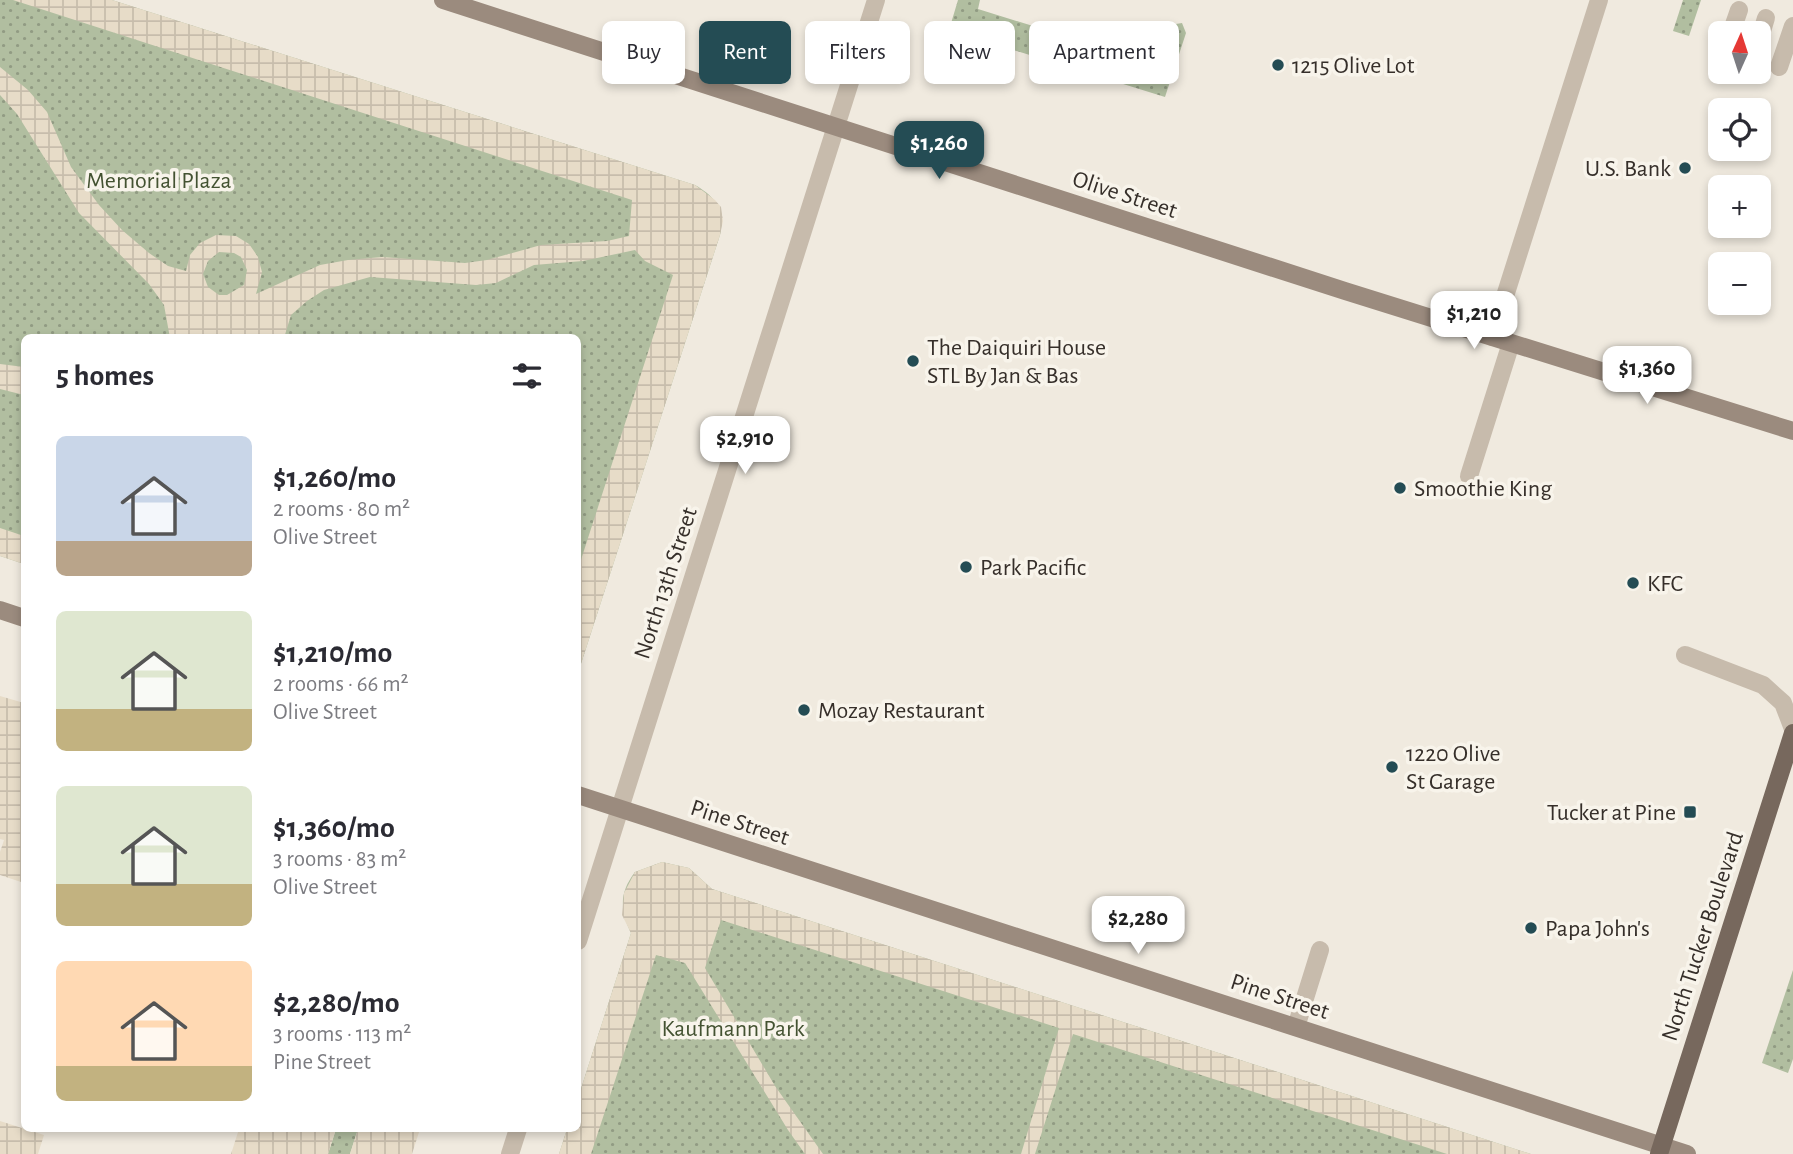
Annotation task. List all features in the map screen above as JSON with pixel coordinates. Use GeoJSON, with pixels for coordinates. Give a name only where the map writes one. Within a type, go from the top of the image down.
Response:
{"type":"FeatureCollection","features":[{"type":"Feature","properties":{"kind":"main road","name":"Olive Street"},"geometry":{"type":"LineString","coordinates":[[443,0],[835,128],[1793,431]]}},
{"type":"Feature","properties":{"kind":"main road"},"geometry":{"type":"LineString","coordinates":[[0,610],[21,617]]}},
{"type":"Feature","properties":{"kind":"main road","name":"North Tucker Boulevard"},"geometry":{"type":"LineString","coordinates":[[1660,1150],[1793,731]]}},
{"type":"Feature","properties":{"kind":"main road","name":"Pine Street"},"geometry":{"type":"LineString","coordinates":[[581,796],[1296,1027],[1660,1150],[1687,1154]]}},
{"type":"Feature","properties":{"kind":"street","name":"North 13th Street"},"geometry":{"type":"LineString","coordinates":[[581,931],[876,0]]}},
{"type":"Feature","properties":{"kind":"street"},"geometry":{"type":"LineString","coordinates":[[1492,337],[1600,0]]}},
{"type":"Feature","properties":{"kind":"street"},"geometry":{"type":"LineString","coordinates":[[1735,21],[1739,10]]}},
{"type":"Feature","properties":{"kind":"street"},"geometry":{"type":"LineString","coordinates":[[1779,68],[1793,26]]}},
{"type":"Feature","properties":{"kind":"street"},"geometry":{"type":"LineString","coordinates":[[1469,476],[1511,343]]}},
{"type":"Feature","properties":{"kind":"street"},"geometry":{"type":"LineString","coordinates":[[1685,655],[1763,685],[1783,703],[1793,731]]}},
{"type":"Feature","properties":{"kind":"street"},"geometry":{"type":"LineString","coordinates":[[1296,1027],[1321,950]]}},
{"type":"Feature","properties":{"kind":"street"},"geometry":{"type":"LineString","coordinates":[[510,1154],[517,1132]]}},
{"type":"Feature","properties":{"kind":"green space","name":"Memorial Plaza"},"geometry":{"type":"Polygon","coordinates":[[[0,0],[112,0],[695,185],[708,194],[720,211],[720,235],[581,664],[581,334],[21,334],[21,563],[0,556],[0,0]]]}},
{"type":"Feature","properties":{"kind":"green space"},"geometry":{"type":"Polygon","coordinates":[[[958,0],[980,0],[978,9],[1029,25],[1029,55],[1015,50],[1015,21],[952,21],[958,0]]]}},
{"type":"Feature","properties":{"kind":"green space"},"geometry":{"type":"Polygon","coordinates":[[[1683,0],[1701,0],[1689,36],[1673,31],[1683,0]]]}},
{"type":"Feature","properties":{"kind":"green space"},"geometry":{"type":"Polygon","coordinates":[[[1182,23],[1186,33],[1179,54],[1179,24],[1182,23]]]}},
{"type":"Feature","properties":{"kind":"green space"},"geometry":{"type":"Polygon","coordinates":[[[1123,84],[1169,84],[1165,97],[1123,84]]]}},
{"type":"Feature","properties":{"kind":"green space","name":"Kaufmann Park"},"geometry":{"type":"Polygon","coordinates":[[[662,862],[689,868],[712,889],[1531,1154],[559,1154],[566,1132],[581,1132],[581,1089],[631,933],[623,902],[626,887],[635,872],[662,862]]]}},
{"type":"Feature","properties":{"kind":"green space"},"geometry":{"type":"Polygon","coordinates":[[[1793,970],[1793,1059],[1788,1073],[1762,1063],[1793,970]]]}},
{"type":"Feature","properties":{"kind":"green space"},"geometry":{"type":"Polygon","coordinates":[[[335,1132],[357,1132],[350,1154],[328,1154],[335,1132]]]}},
{"type":"Feature","properties":{"kind":"shaded area"},"geometry":{"type":"Polygon","coordinates":[[[13,0],[112,0],[695,185],[721,207],[723,221],[720,235],[581,664],[581,560],[673,275],[645,261],[635,250],[583,261],[534,265],[496,283],[476,285],[370,277],[324,290],[307,301],[291,315],[285,334],[169,334],[164,305],[149,284],[79,213],[17,114],[0,95],[0,67],[28,90],[47,112],[71,167],[99,205],[122,230],[168,266],[186,271],[190,255],[200,243],[216,235],[236,236],[249,244],[258,257],[262,272],[256,294],[320,265],[348,260],[382,257],[465,263],[487,260],[541,245],[607,241],[629,236],[632,200],[13,0]],[[219,252],[208,261],[203,274],[208,287],[219,295],[227,295],[244,285],[247,270],[241,257],[234,253],[219,252]]]}},
{"type":"Feature","properties":{"kind":"shaded area"},"geometry":{"type":"Polygon","coordinates":[[[0,364],[21,367],[21,394],[0,389],[0,364]]]}},
{"type":"Feature","properties":{"kind":"shaded area"},"geometry":{"type":"Polygon","coordinates":[[[0,528],[21,535],[21,563],[0,556],[0,528]]]}},
{"type":"Feature","properties":{"kind":"shaded area"},"geometry":{"type":"Polygon","coordinates":[[[0,696],[21,702],[21,882],[0,875],[0,852],[4,840],[0,839],[0,696]]]}},
{"type":"Feature","properties":{"kind":"shaded area"},"geometry":{"type":"Polygon","coordinates":[[[662,862],[689,868],[712,889],[1531,1154],[1447,1154],[1073,1034],[1035,1154],[1021,1154],[1059,1028],[721,920],[705,968],[775,1086],[823,1154],[805,1154],[685,963],[656,955],[591,1154],[559,1154],[566,1132],[581,1132],[581,1089],[631,933],[622,915],[624,893],[635,872],[662,862]]]}},
{"type":"Feature","properties":{"kind":"shaded area"},"geometry":{"type":"Polygon","coordinates":[[[0,1121],[21,1128],[21,1132],[44,1135],[38,1154],[0,1154],[0,1121]]]}},
{"type":"Feature","properties":{"kind":"shaded area"},"geometry":{"type":"Polygon","coordinates":[[[238,1132],[335,1132],[328,1154],[231,1154],[238,1132]]]}},
{"type":"Feature","properties":{"kind":"shaded area"},"geometry":{"type":"Polygon","coordinates":[[[357,1132],[419,1132],[412,1154],[350,1154],[357,1132]]]}},
{"type":"Feature","properties":{"kind":"place","name":"1215 Olive Lot"},"geometry":{"type":"Point","coordinates":[1278,65]}},
{"type":"Feature","properties":{"kind":"place","name":"U.S. Bank"},"geometry":{"type":"Point","coordinates":[1685,168]}},
{"type":"Feature","properties":{"kind":"place","name":"The Daiquiri House STL By Jan & Bas"},"geometry":{"type":"Point","coordinates":[913,361]}},
{"type":"Feature","properties":{"kind":"place","name":"Smoothie King"},"geometry":{"type":"Point","coordinates":[1400,488]}},
{"type":"Feature","properties":{"kind":"place","name":"Park Pacific"},"geometry":{"type":"Point","coordinates":[966,567]}},
{"type":"Feature","properties":{"kind":"place","name":"KFC"},"geometry":{"type":"Point","coordinates":[1633,583]}},
{"type":"Feature","properties":{"kind":"place","name":"Mozay Restaurant"},"geometry":{"type":"Point","coordinates":[804,710]}},
{"type":"Feature","properties":{"kind":"place","name":"1220 Olive St Garage"},"geometry":{"type":"Point","coordinates":[1392,767]}},
{"type":"Feature","properties":{"kind":"place","name":"Tucker at Pine"},"geometry":{"type":"Point","coordinates":[1690,812]}},
{"type":"Feature","properties":{"kind":"place","name":"Papa John's"},"geometry":{"type":"Point","coordinates":[1531,928]}}]}
